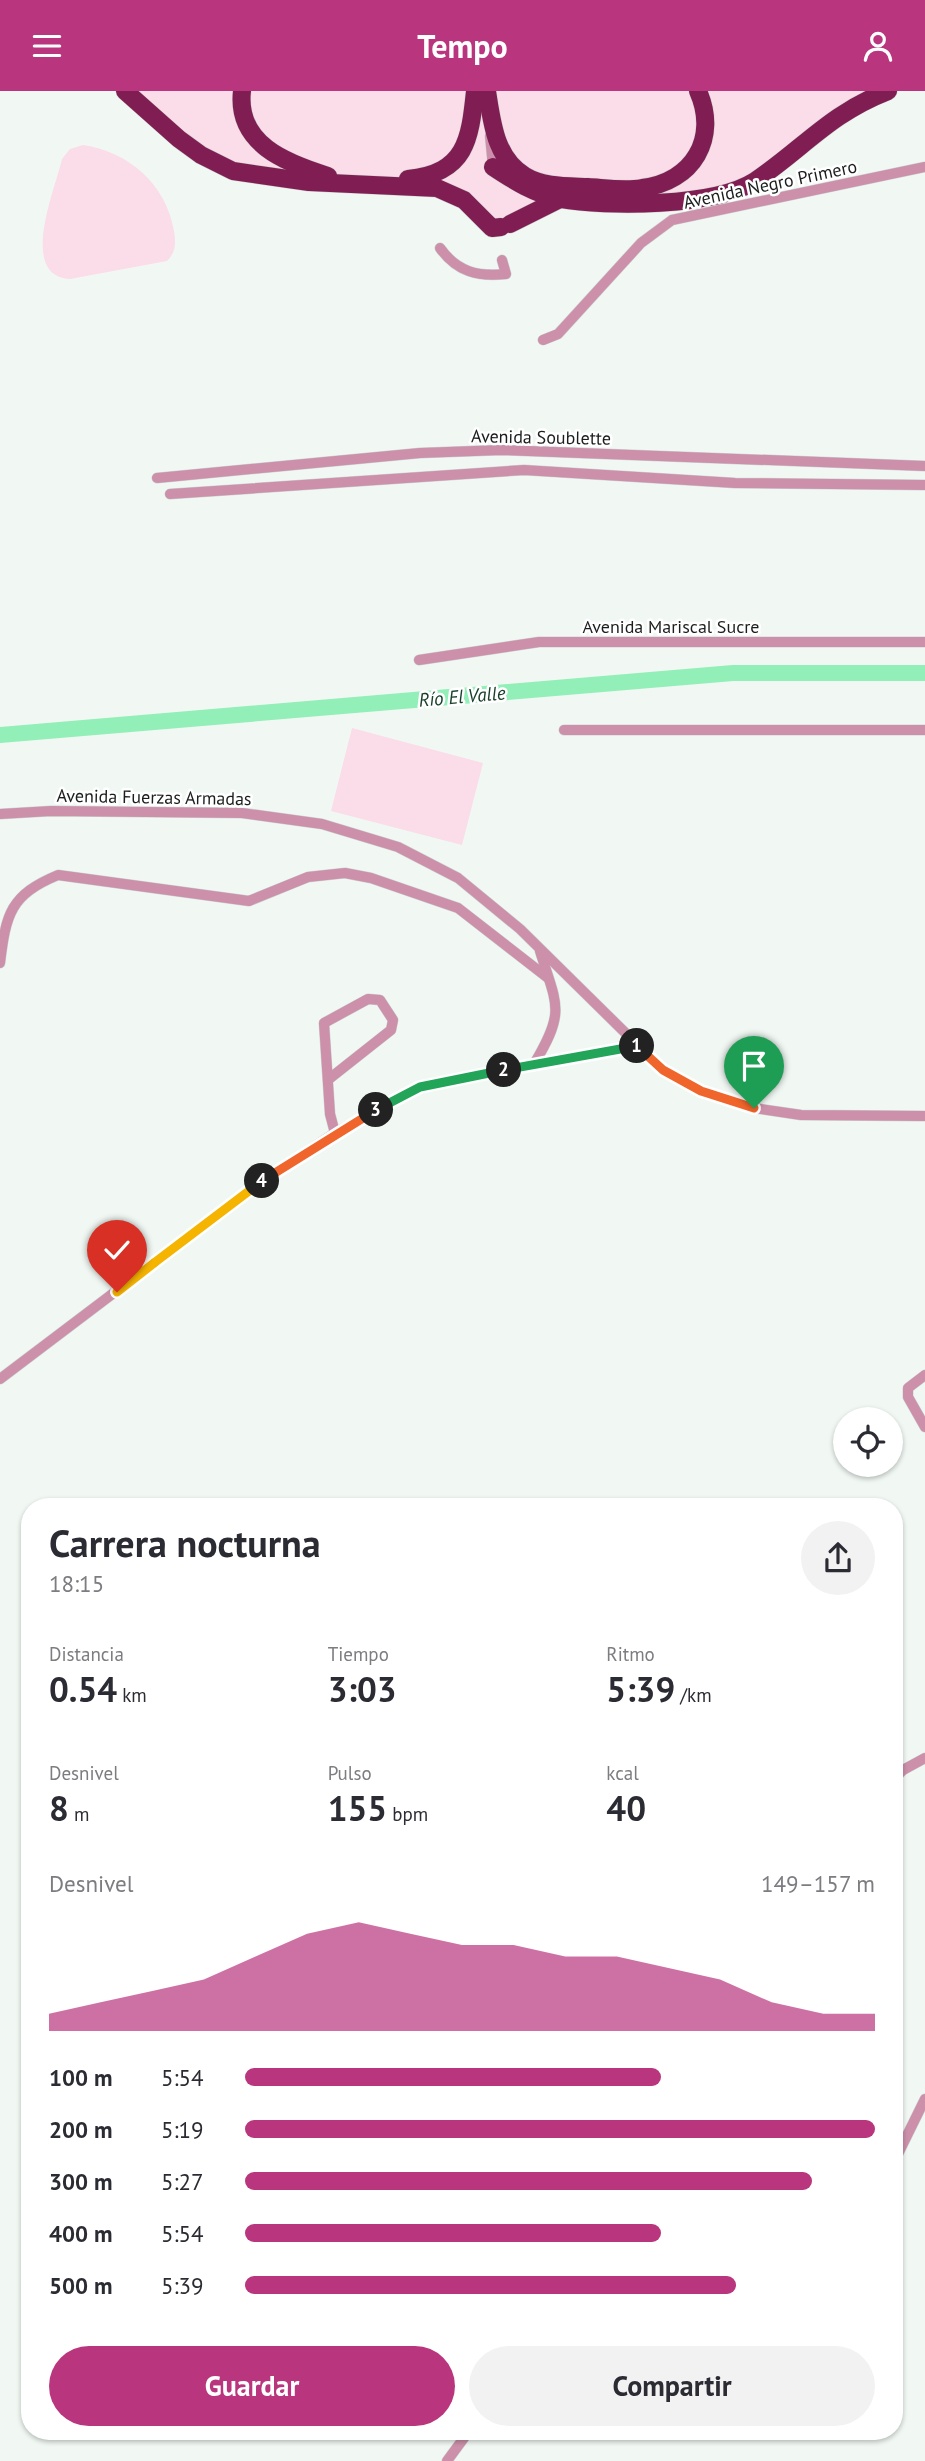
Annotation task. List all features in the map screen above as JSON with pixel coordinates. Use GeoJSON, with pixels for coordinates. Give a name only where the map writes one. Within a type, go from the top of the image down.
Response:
{"type":"FeatureCollection","features":[{"type":"Feature","properties":{"kind":"highway"},"geometry":{"type":"LineString","coordinates":[[125,91],[179,139],[201,155],[233,171],[309,182],[437,188],[464,200],[501,227],[560,199]]}},
{"type":"Feature","properties":{"kind":"highway"},"geometry":{"type":"LineString","coordinates":[[242,91],[240,107],[247,127],[263,148],[295,166],[338,180],[375,183],[416,179],[452,163],[471,136],[475,91]]}},
{"type":"Feature","properties":{"kind":"highway"},"geometry":{"type":"LineString","coordinates":[[487,91],[497,142],[525,176],[559,186],[639,189],[666,183],[689,167],[696,156],[707,113],[698,91]]}},
{"type":"Feature","properties":{"kind":"highway"},"geometry":{"type":"LineString","coordinates":[[493,167],[524,187],[560,199],[672,202],[697,200],[738,190],[755,181],[840,113],[888,91]]}},
{"type":"Feature","properties":{"kind":"street"},"geometry":{"type":"LineString","coordinates":[[487,91],[493,167]]}},
{"type":"Feature","properties":{"kind":"street","name":"Avenida Negro Primero"},"geometry":{"type":"LineString","coordinates":[[543,340],[558,334],[641,243],[672,220],[925,167]]}},
{"type":"Feature","properties":{"kind":"street"},"geometry":{"type":"LineString","coordinates":[[440,248],[454,264],[479,275],[506,274],[502,261]]}},
{"type":"Feature","properties":{"kind":"street","name":"Avenida Soublette"},"geometry":{"type":"LineString","coordinates":[[157,478],[420,453],[502,450],[925,466]]}},
{"type":"Feature","properties":{"kind":"street"},"geometry":{"type":"LineString","coordinates":[[170,494],[524,470],[736,483],[925,485]]}},
{"type":"Feature","properties":{"kind":"street","name":"Avenida Mariscal Sucre"},"geometry":{"type":"LineString","coordinates":[[419,660],[538,642],[925,642]]}},
{"type":"Feature","properties":{"kind":"street"},"geometry":{"type":"LineString","coordinates":[[564,730],[925,730]]}},
{"type":"Feature","properties":{"kind":"street","name":"Avenida Fuerzas Armadas"},"geometry":{"type":"LineString","coordinates":[[0,814],[51,811],[242,813],[322,824],[398,847],[458,878],[539,948],[663,1070],[701,1091],[754,1108],[802,1115],[925,1116]]}},
{"type":"Feature","properties":{"kind":"street"},"geometry":{"type":"LineString","coordinates":[[0,963],[4,929],[16,902],[30,887],[58,875],[249,901],[309,877],[345,873],[371,878],[458,908],[548,978]]}},
{"type":"Feature","properties":{"kind":"street"},"geometry":{"type":"LineString","coordinates":[[534,1064],[550,1038],[558,1005],[539,948]]}},
{"type":"Feature","properties":{"kind":"street"},"geometry":{"type":"LineString","coordinates":[[329,1079],[391,1030],[393,1020],[380,1000],[368,999],[324,1023],[330,1114],[335,1133]]}},
{"type":"Feature","properties":{"kind":"street"},"geometry":{"type":"LineString","coordinates":[[0,1379],[259,1183],[335,1133],[420,1087],[637,1045]]}},
{"type":"Feature","properties":{"kind":"street"},"geometry":{"type":"LineString","coordinates":[[925,1375],[908,1388],[908,1397],[925,1427]]}},
{"type":"Feature","properties":{"kind":"street"},"geometry":{"type":"LineString","coordinates":[[903,1770],[925,1758]]}},
{"type":"Feature","properties":{"kind":"street"},"geometry":{"type":"LineString","coordinates":[[903,2144],[925,2099]]}},
{"type":"Feature","properties":{"kind":"street"},"geometry":{"type":"LineString","coordinates":[[447,2461],[462,2440]]}},
{"type":"Feature","properties":{"kind":"shaded area"},"geometry":{"type":"Polygon","coordinates":[[[125,91],[888,91],[755,181],[716,196],[560,199],[501,227],[464,200],[233,171],[125,91]]]}},
{"type":"Feature","properties":{"kind":"shaded area"},"geometry":{"type":"Polygon","coordinates":[[[83,145],[116,155],[143,173],[154,185],[170,214],[174,231],[175,247],[167,261],[70,279],[54,274],[46,263],[43,248],[44,229],[62,159],[70,149],[83,145]]]}},
{"type":"Feature","properties":{"kind":"shaded area"},"geometry":{"type":"Polygon","coordinates":[[[352,728],[483,763],[462,845],[331,811],[352,728]]]}},
{"type":"Feature","properties":{"kind":"waterway","name":"Río El Valle"},"geometry":{"type":"LineString","coordinates":[[0,735],[733,673],[925,673]]}},
{"type":"Feature","properties":{"kind":"route"},"geometry":{"type":"LineString","coordinates":[[117,1292],[276,1171],[335,1133],[420,1087],[637,1045],[663,1070],[701,1091],[754,1108]]}}]}
